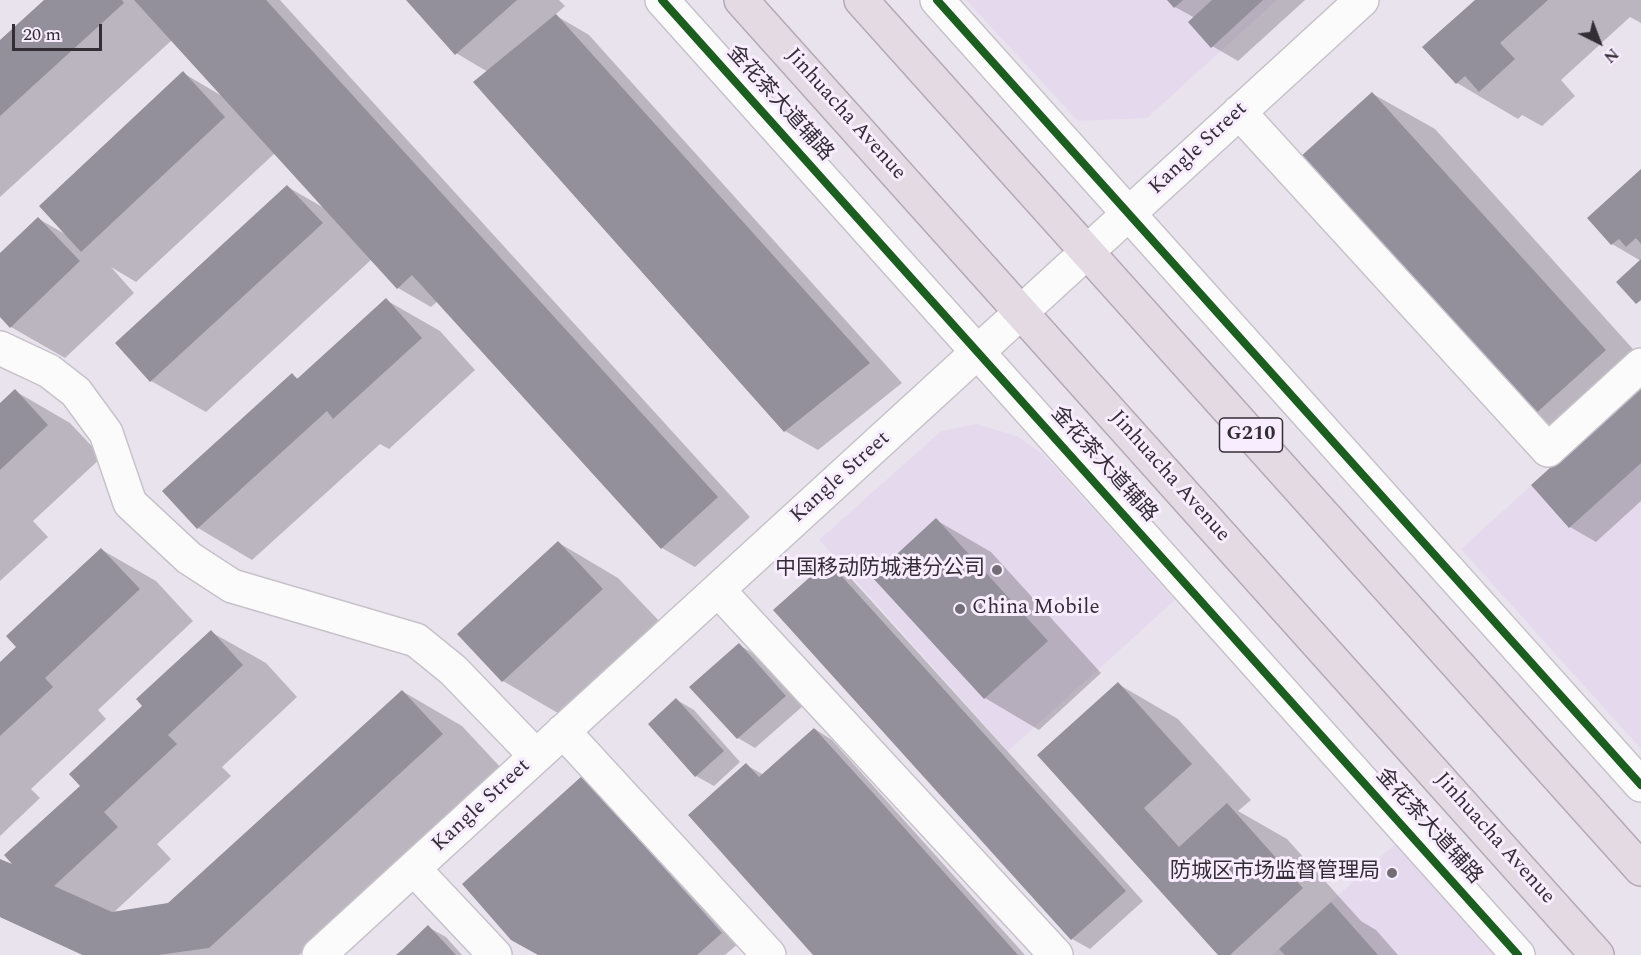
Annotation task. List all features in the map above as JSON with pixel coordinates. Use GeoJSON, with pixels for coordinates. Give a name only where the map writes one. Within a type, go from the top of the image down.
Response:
{"type":"FeatureCollection","features":[{"type":"Feature","properties":{"kind":"highway","name":"Jinhuacha Avenue"},"geometry":{"type":"LineString","coordinates":[[741,0],[1022,312],[1586,947]]}},
{"type":"Feature","properties":{"kind":"highway","name":"G210"},"geometry":{"type":"LineString","coordinates":[[861,0],[1641,869]]}},
{"type":"Feature","properties":{"kind":"street","name":"金花茶大道辅路"},"geometry":{"type":"LineString","coordinates":[[662,0],[1518,955]]}},
{"type":"Feature","properties":{"kind":"street"},"geometry":{"type":"LineString","coordinates":[[937,0],[1641,785]]}},
{"type":"Feature","properties":{"kind":"street","name":"Kangle Street"},"geometry":{"type":"LineString","coordinates":[[319,955],[1362,0]]}},
{"type":"Feature","properties":{"kind":"street"},"geometry":{"type":"LineString","coordinates":[[1239,112],[1548,450],[1641,365]]}},
{"type":"Feature","properties":{"kind":"street"},"geometry":{"type":"LineString","coordinates":[[0,348],[49,371],[76,392],[106,434],[130,503],[189,558],[232,586],[416,640],[453,670],[536,756]]}},
{"type":"Feature","properties":{"kind":"street"},"geometry":{"type":"LineString","coordinates":[[718,590],[1056,955]]}},
{"type":"Feature","properties":{"kind":"street"},"geometry":{"type":"LineString","coordinates":[[563,731],[769,955]]}},
{"type":"Feature","properties":{"kind":"street"},"geometry":{"type":"LineString","coordinates":[[414,869],[495,955]]}},
{"type":"Feature","properties":{"kind":"shaded area"},"geometry":{"type":"Polygon","coordinates":[[[966,0],[1277,0],[1147,118],[1078,121],[966,0]]]}},
{"type":"Feature","properties":{"kind":"shaded area"},"geometry":{"type":"Polygon","coordinates":[[[1641,386],[1641,749],[1461,549],[1641,386]]]}},
{"type":"Feature","properties":{"kind":"shaded area","name":"中国移动防城港分公司"},"geometry":{"type":"Polygon","coordinates":[[[976,424],[1017,436],[1043,454],[1175,600],[1008,751],[819,540],[941,431],[976,424]]]}},
{"type":"Feature","properties":{"kind":"shaded area","name":"防城区市场监督管理局"},"geometry":{"type":"Polygon","coordinates":[[[1395,844],[1494,955],[1272,955],[1395,844]]]}},
{"type":"Feature","properties":{"kind":"building"},"geometry":{"type":"Polygon","coordinates":[[[44,0],[122,0],[124,3],[0,116],[0,40],[44,0]]]}},
{"type":"Feature","properties":{"kind":"building"},"geometry":{"type":"Polygon","coordinates":[[[134,0],[266,0],[718,497],[661,549],[412,275],[397,289],[134,0]]]}},
{"type":"Feature","properties":{"kind":"building"},"geometry":{"type":"Polygon","coordinates":[[[406,0],[517,0],[455,55],[406,0]]]}},
{"type":"Feature","properties":{"kind":"building"},"geometry":{"type":"Polygon","coordinates":[[[1167,0],[1183,0],[1174,8],[1167,0]]]}},
{"type":"Feature","properties":{"kind":"building"},"geometry":{"type":"Polygon","coordinates":[[[1212,0],[1263,0],[1211,48],[1188,22],[1212,0]]]}},
{"type":"Feature","properties":{"kind":"building"},"geometry":{"type":"Polygon","coordinates":[[[1475,0],[1548,0],[1500,43],[1515,59],[1479,92],[1465,76],[1456,84],[1422,47],[1475,0]]]}},
{"type":"Feature","properties":{"kind":"building"},"geometry":{"type":"Polygon","coordinates":[[[556,14],[870,363],[784,432],[473,82],[556,14]]]}},
{"type":"Feature","properties":{"kind":"building"},"geometry":{"type":"Polygon","coordinates":[[[183,71],[225,117],[81,252],[39,206],[183,71]]]}},
{"type":"Feature","properties":{"kind":"building"},"geometry":{"type":"Polygon","coordinates":[[[1372,92],[1606,350],[1533,416],[1299,158],[1372,92]]]}},
{"type":"Feature","properties":{"kind":"building"},"geometry":{"type":"Polygon","coordinates":[[[1641,169],[1641,244],[1636,238],[1626,247],[1619,239],[1611,245],[1587,218],[1641,169]]]}},
{"type":"Feature","properties":{"kind":"building"},"geometry":{"type":"Polygon","coordinates":[[[287,185],[323,223],[150,382],[115,343],[287,185]]]}},
{"type":"Feature","properties":{"kind":"building"},"geometry":{"type":"Polygon","coordinates":[[[38,217],[80,261],[10,328],[0,317],[0,253],[38,217]]]}},
{"type":"Feature","properties":{"kind":"building"},"geometry":{"type":"Polygon","coordinates":[[[1641,259],[1641,300],[1636,304],[1616,282],[1641,259]]]}},
{"type":"Feature","properties":{"kind":"building"},"geometry":{"type":"Polygon","coordinates":[[[386,298],[422,338],[333,419],[327,411],[197,529],[162,491],[292,373],[297,379],[386,298]]]}},
{"type":"Feature","properties":{"kind":"building"},"geometry":{"type":"Polygon","coordinates":[[[1641,386],[1641,463],[1569,528],[1531,485],[1641,386]]]}},
{"type":"Feature","properties":{"kind":"building"},"geometry":{"type":"Polygon","coordinates":[[[15,389],[48,425],[0,470],[0,403],[15,389]]]}},
{"type":"Feature","properties":{"kind":"building","name":"China Mobile"},"geometry":{"type":"Polygon","coordinates":[[[936,518],[1048,641],[984,699],[872,577],[936,518]]]}},
{"type":"Feature","properties":{"kind":"building"},"geometry":{"type":"Polygon","coordinates":[[[558,541],[603,589],[502,682],[457,634],[558,541]]]}},
{"type":"Feature","properties":{"kind":"building"},"geometry":{"type":"Polygon","coordinates":[[[101,548],[140,589],[45,678],[53,687],[0,736],[0,662],[16,647],[6,636],[101,548]]]}},
{"type":"Feature","properties":{"kind":"building"},"geometry":{"type":"Polygon","coordinates":[[[828,561],[1126,891],[1071,940],[773,610],[828,561]]]}},
{"type":"Feature","properties":{"kind":"building"},"geometry":{"type":"Polygon","coordinates":[[[211,630],[243,665],[168,735],[177,744],[104,812],[118,827],[54,886],[112,912],[168,903],[402,690],[443,734],[209,948],[158,955],[83,955],[0,917],[0,859],[12,864],[4,855],[80,786],[69,774],[142,706],[136,699],[211,630]]]}},
{"type":"Feature","properties":{"kind":"building"},"geometry":{"type":"Polygon","coordinates":[[[739,643],[786,696],[737,739],[689,687],[739,643]]]}},
{"type":"Feature","properties":{"kind":"building"},"geometry":{"type":"Polygon","coordinates":[[[1118,682],[1192,764],[1144,808],[1179,847],[1227,803],[1303,888],[1230,955],[1218,955],[1037,755],[1118,682]]]}},
{"type":"Feature","properties":{"kind":"building"},"geometry":{"type":"Polygon","coordinates":[[[676,698],[724,751],[695,777],[648,724],[676,698]]]}},
{"type":"Feature","properties":{"kind":"building"},"geometry":{"type":"Polygon","coordinates":[[[814,728],[1018,955],[813,955],[688,815],[746,763],[759,777],[814,728]]]}},
{"type":"Feature","properties":{"kind":"building"},"geometry":{"type":"Polygon","coordinates":[[[582,776],[722,933],[697,955],[538,955],[511,940],[462,884],[582,776]]]}},
{"type":"Feature","properties":{"kind":"building"},"geometry":{"type":"Polygon","coordinates":[[[1331,902],[1378,955],[1285,955],[1279,949],[1331,902]]]}},
{"type":"Feature","properties":{"kind":"building"},"geometry":{"type":"Polygon","coordinates":[[[428,925],[456,955],[396,955],[403,949],[428,925]]]}},
{"type":"Feature","properties":{"kind":"cycle path"},"geometry":{"type":"LineString","coordinates":[[662,0],[1518,955]]}},
{"type":"Feature","properties":{"kind":"cycle path"},"geometry":{"type":"LineString","coordinates":[[937,0],[1641,785]]}},
{"type":"Feature","properties":{"kind":"place","name":"中国移动防城港分公司"},"geometry":{"type":"Point","coordinates":[997,570]}},
{"type":"Feature","properties":{"kind":"place","name":"China Mobile"},"geometry":{"type":"Point","coordinates":[960,609]}},
{"type":"Feature","properties":{"kind":"place","name":"防城区市场监督管理局"},"geometry":{"type":"Point","coordinates":[1392,873]}}]}
